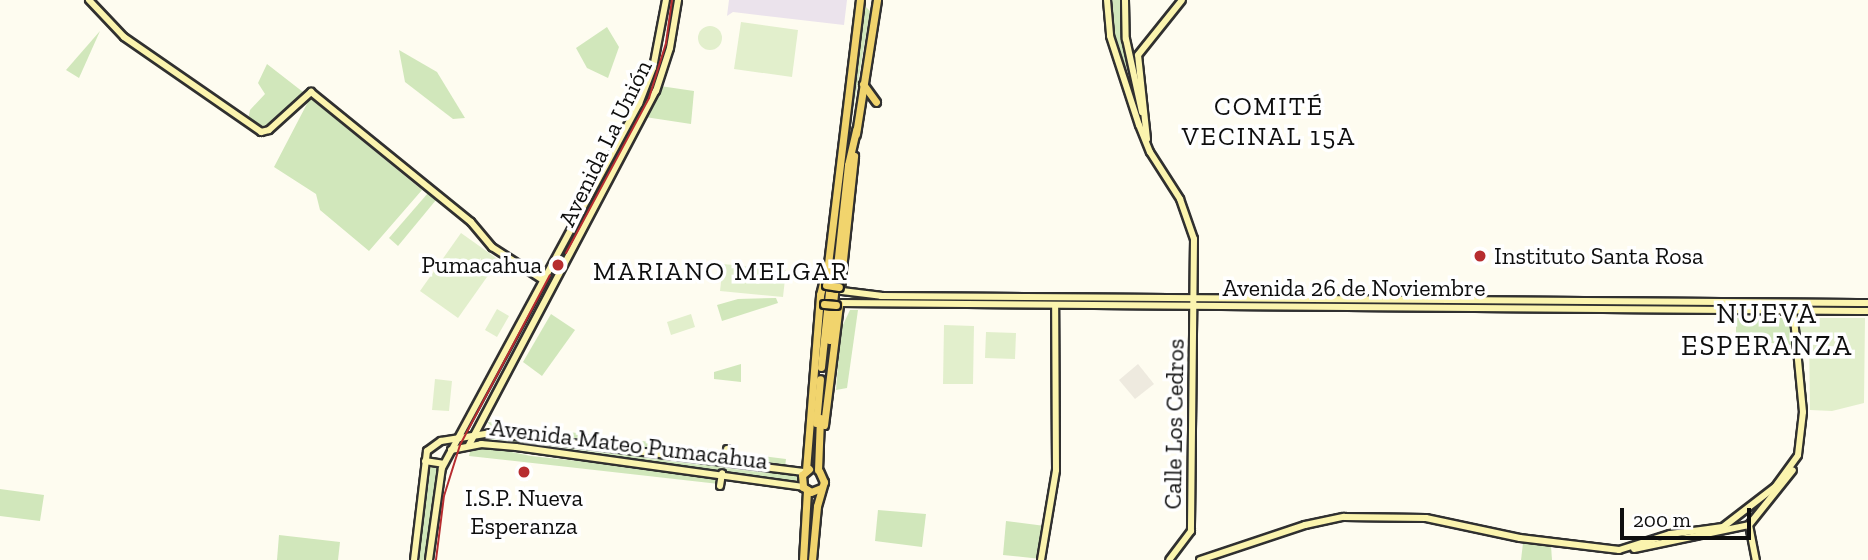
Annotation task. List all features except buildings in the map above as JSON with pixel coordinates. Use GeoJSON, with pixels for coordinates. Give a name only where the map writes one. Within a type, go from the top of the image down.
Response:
{"type":"FeatureCollection","features":[{"type":"Feature","properties":{"kind":"main road"},"geometry":{"type":"LineString","coordinates":[[818,470],[856,129],[877,0]]}},
{"type":"Feature","properties":{"kind":"main road"},"geometry":{"type":"LineString","coordinates":[[806,471],[859,3],[867,3],[875,9]]}},
{"type":"Feature","properties":{"kind":"main road"},"geometry":{"type":"LineString","coordinates":[[863,84],[876,103]]}},
{"type":"Feature","properties":{"kind":"main road"},"geometry":{"type":"LineString","coordinates":[[803,560],[806,471],[824,287],[845,124]]}},
{"type":"Feature","properties":{"kind":"main road"},"geometry":{"type":"LineString","coordinates":[[812,560],[824,479],[818,470],[848,165],[856,129]]}},
{"type":"Feature","properties":{"kind":"main road"},"geometry":{"type":"LineString","coordinates":[[824,287],[840,289]]}},
{"type":"Feature","properties":{"kind":"main road"},"geometry":{"type":"LineString","coordinates":[[823,302],[838,304]]}},
{"type":"Feature","properties":{"kind":"main road"},"geometry":{"type":"LineString","coordinates":[[806,471],[818,470]]}},
{"type":"Feature","properties":{"kind":"main road"},"geometry":{"type":"LineString","coordinates":[[805,489],[821,488]]}},
{"type":"Feature","properties":{"kind":"street"},"geometry":{"type":"LineString","coordinates":[[89,0],[124,37],[261,132],[269,130],[311,92],[471,222],[492,247],[543,280]]}},
{"type":"Feature","properties":{"kind":"street","name":"Avenida La Unión"},"geometry":{"type":"LineString","coordinates":[[443,464],[646,88],[666,0]]}},
{"type":"Feature","properties":{"kind":"street","name":"Avenida La Unión"},"geometry":{"type":"LineString","coordinates":[[469,445],[656,91],[670,48],[678,0]]}},
{"type":"Feature","properties":{"kind":"street"},"geometry":{"type":"LineString","coordinates":[[1107,0],[1110,36],[1145,135]]}},
{"type":"Feature","properties":{"kind":"street"},"geometry":{"type":"LineString","coordinates":[[1125,0],[1126,39],[1147,144]]}},
{"type":"Feature","properties":{"kind":"street"},"geometry":{"type":"LineString","coordinates":[[1147,144],[1138,55],[1182,0]]}},
{"type":"Feature","properties":{"kind":"street","name":"Calle Los Cedros"},"geometry":{"type":"LineString","coordinates":[[1147,144],[1189,223],[1195,251],[1191,531],[1186,542],[1169,560]]}},
{"type":"Feature","properties":{"kind":"street","name":"Avenida 26 de Noviembre"},"geometry":{"type":"LineString","coordinates":[[840,289],[881,296],[1195,302],[1793,307],[1868,311]]}},
{"type":"Feature","properties":{"kind":"street","name":"Avenida 26 de Noviembre"},"geometry":{"type":"LineString","coordinates":[[838,304],[1055,306],[1195,302]]}},
{"type":"Feature","properties":{"kind":"street","name":"Avenida 26 de Noviembre"},"geometry":{"type":"LineString","coordinates":[[1793,307],[1868,303]]}},
{"type":"Feature","properties":{"kind":"street"},"geometry":{"type":"LineString","coordinates":[[1041,560],[1055,490],[1055,306]]}},
{"type":"Feature","properties":{"kind":"street"},"geometry":{"type":"LineString","coordinates":[[1200,560],[1305,525],[1359,516],[1426,519],[1546,542],[1633,548],[1749,525],[1786,482],[1798,455],[1803,412],[1793,307]]}},
{"type":"Feature","properties":{"kind":"street"},"geometry":{"type":"LineString","coordinates":[[482,418],[491,433]]}},
{"type":"Feature","properties":{"kind":"street","name":"Avenida Mateo Pumacahua"},"geometry":{"type":"LineString","coordinates":[[441,441],[491,433],[806,471]]}},
{"type":"Feature","properties":{"kind":"street"},"geometry":{"type":"LineString","coordinates":[[414,560],[428,447],[441,441],[449,454]]}},
{"type":"Feature","properties":{"kind":"street"},"geometry":{"type":"LineString","coordinates":[[568,454],[569,442]]}},
{"type":"Feature","properties":{"kind":"street","name":"Avenida Mateo Pumacahua"},"geometry":{"type":"LineString","coordinates":[[449,454],[469,445],[568,454],[722,473],[805,489]]}},
{"type":"Feature","properties":{"kind":"street"},"geometry":{"type":"LineString","coordinates":[[726,461],[727,449]]}},
{"type":"Feature","properties":{"kind":"street"},"geometry":{"type":"LineString","coordinates":[[1633,548],[1670,534],[1721,528],[1775,487],[1798,455]]}},
{"type":"Feature","properties":{"kind":"street"},"geometry":{"type":"LineString","coordinates":[[425,461],[443,464],[429,560]]}},
{"type":"Feature","properties":{"kind":"street"},"geometry":{"type":"LineString","coordinates":[[720,486],[722,473]]}},
{"type":"Feature","properties":{"kind":"street"},"geometry":{"type":"LineString","coordinates":[[1749,525],[1756,560]]}},
{"type":"Feature","properties":{"kind":"shaded area"},"geometry":{"type":"Polygon","coordinates":[[[729,0],[847,0],[844,25],[733,12],[727,16],[729,0]]]}},
{"type":"Feature","properties":{"kind":"shaded area"},"geometry":{"type":"Polygon","coordinates":[[[1138,364],[1154,384],[1135,399],[1119,380],[1138,364]]]}},
{"type":"Feature","properties":{"kind":"green space"},"geometry":{"type":"Polygon","coordinates":[[[1109,0],[1123,0],[1131,81],[1114,36],[1109,0]]]}},
{"type":"Feature","properties":{"kind":"green space"},"geometry":{"type":"Polygon","coordinates":[[[866,7],[870,11],[852,117],[862,11],[866,7]]]}},
{"type":"Feature","properties":{"kind":"green space"},"geometry":{"type":"Polygon","coordinates":[[[741,22],[798,30],[792,77],[734,69],[741,22]]]}},
{"type":"Feature","properties":{"kind":"green space"},"geometry":{"type":"Polygon","coordinates":[[[710,26],[721,33],[722,38],[715,49],[710,50],[699,43],[698,38],[705,27],[710,26]]]}},
{"type":"Feature","properties":{"kind":"green space"},"geometry":{"type":"Polygon","coordinates":[[[607,27],[619,47],[608,78],[587,68],[576,48],[607,27]]]}},
{"type":"Feature","properties":{"kind":"green space"},"geometry":{"type":"Polygon","coordinates":[[[100,31],[79,78],[66,70],[100,31]]]}},
{"type":"Feature","properties":{"kind":"green space"},"geometry":{"type":"Polygon","coordinates":[[[399,50],[437,72],[465,118],[453,119],[405,82],[399,50]]]}},
{"type":"Feature","properties":{"kind":"green space"},"geometry":{"type":"Polygon","coordinates":[[[267,64],[303,92],[263,128],[248,120],[250,110],[265,94],[258,83],[267,64]]]}},
{"type":"Feature","properties":{"kind":"green space"},"geometry":{"type":"Polygon","coordinates":[[[660,86],[694,91],[691,124],[645,117],[660,86]]]}},
{"type":"Feature","properties":{"kind":"green space"},"geometry":{"type":"Polygon","coordinates":[[[310,98],[422,190],[369,251],[320,210],[316,194],[274,167],[310,98]]]}},
{"type":"Feature","properties":{"kind":"green space"},"geometry":{"type":"Polygon","coordinates":[[[428,193],[436,200],[398,246],[389,238],[428,193]]]}},
{"type":"Feature","properties":{"kind":"green space"},"geometry":{"type":"Polygon","coordinates":[[[461,233],[499,260],[458,318],[420,291],[461,233]]]}},
{"type":"Feature","properties":{"kind":"green space"},"geometry":{"type":"Polygon","coordinates":[[[723,264],[786,270],[783,297],[720,291],[723,264]]]}},
{"type":"Feature","properties":{"kind":"green space"},"geometry":{"type":"Polygon","coordinates":[[[851,295],[876,299],[1180,303],[850,301],[851,295]]]}},
{"type":"Feature","properties":{"kind":"green space"},"geometry":{"type":"Polygon","coordinates":[[[776,298],[778,303],[722,321],[717,305],[738,299],[776,298]]]}},
{"type":"Feature","properties":{"kind":"green space"},"geometry":{"type":"Polygon","coordinates":[[[1206,301],[1427,303],[1427,305],[1206,301]]]}},
{"type":"Feature","properties":{"kind":"green space"},"geometry":{"type":"Polygon","coordinates":[[[497,309],[509,316],[497,337],[485,330],[497,309]]]}},
{"type":"Feature","properties":{"kind":"green space"},"geometry":{"type":"Polygon","coordinates":[[[850,310],[858,310],[847,388],[836,390],[841,329],[850,310]]]}},
{"type":"Feature","properties":{"kind":"green space"},"geometry":{"type":"Polygon","coordinates":[[[551,314],[575,330],[542,376],[523,362],[551,314]]]}},
{"type":"Feature","properties":{"kind":"green space"},"geometry":{"type":"Polygon","coordinates":[[[691,314],[695,327],[671,335],[667,322],[691,314]]]}},
{"type":"Feature","properties":{"kind":"green space"},"geometry":{"type":"Polygon","coordinates":[[[1736,318],[1789,318],[1793,345],[1736,340],[1736,318]]]}},
{"type":"Feature","properties":{"kind":"green space"},"geometry":{"type":"Polygon","coordinates":[[[1804,318],[1865,318],[1864,403],[1832,411],[1810,410],[1809,333],[1797,332],[1797,322],[1804,318]]]}},
{"type":"Feature","properties":{"kind":"green space"},"geometry":{"type":"Polygon","coordinates":[[[944,325],[974,326],[973,384],[943,384],[944,325]]]}},
{"type":"Feature","properties":{"kind":"green space"},"geometry":{"type":"Polygon","coordinates":[[[986,332],[1016,333],[1015,359],[985,358],[986,332]]]}},
{"type":"Feature","properties":{"kind":"green space"},"geometry":{"type":"Polygon","coordinates":[[[741,364],[741,382],[714,379],[714,372],[741,364]]]}},
{"type":"Feature","properties":{"kind":"green space"},"geometry":{"type":"Polygon","coordinates":[[[435,379],[452,381],[449,411],[432,410],[435,379]]]}},
{"type":"Feature","properties":{"kind":"green space"},"geometry":{"type":"Polygon","coordinates":[[[487,422],[723,451],[722,460],[507,428],[496,430],[487,422]]]}},
{"type":"Feature","properties":{"kind":"green space"},"geometry":{"type":"Polygon","coordinates":[[[477,434],[801,474],[801,483],[475,442],[477,434]]]}},
{"type":"Feature","properties":{"kind":"green space"},"geometry":{"type":"Polygon","coordinates":[[[482,446],[531,456],[720,476],[719,484],[469,456],[471,448],[482,446]]]}},
{"type":"Feature","properties":{"kind":"green space"},"geometry":{"type":"Polygon","coordinates":[[[730,452],[786,459],[785,467],[730,461],[730,452]]]}},
{"type":"Feature","properties":{"kind":"green space"},"geometry":{"type":"Polygon","coordinates":[[[427,466],[440,468],[426,560],[416,560],[427,466]]]}},
{"type":"Feature","properties":{"kind":"green space"},"geometry":{"type":"Polygon","coordinates":[[[0,489],[44,495],[40,521],[0,516],[0,489]]]}},
{"type":"Feature","properties":{"kind":"green space"},"geometry":{"type":"Polygon","coordinates":[[[878,510],[926,514],[922,547],[875,541],[878,510]]]}},
{"type":"Feature","properties":{"kind":"green space"},"geometry":{"type":"Polygon","coordinates":[[[1006,521],[1045,526],[1041,559],[1003,555],[1006,521]]]}},
{"type":"Feature","properties":{"kind":"green space"},"geometry":{"type":"Polygon","coordinates":[[[279,535],[340,542],[338,560],[277,560],[279,535]]]}},
{"type":"Feature","properties":{"kind":"green space"},"geometry":{"type":"Polygon","coordinates":[[[1523,543],[1551,546],[1552,560],[1521,560],[1523,543]]]}},
{"type":"Feature","properties":{"kind":"railway"},"geometry":{"type":"LineString","coordinates":[[566,253],[649,98],[666,43],[672,0]]}},
{"type":"Feature","properties":{"kind":"railway"},"geometry":{"type":"LineString","coordinates":[[436,560],[444,496],[460,445],[550,275]]}},
{"type":"Feature","properties":{"kind":"place","name":"Instituto Santa Rosa"},"geometry":{"type":"Point","coordinates":[1480,256]}},
{"type":"Feature","properties":{"kind":"place","name":"Pumacahua"},"geometry":{"type":"Point","coordinates":[558,265]}},
{"type":"Feature","properties":{"kind":"place","name":"I.S.P. Nueva Esperanza"},"geometry":{"type":"Point","coordinates":[524,472]}},
{"type":"Feature","properties":{"kind":"district","name":"COMITÉ VECINAL 15A"},"geometry":{"type":"Point","coordinates":[1269,122]}},
{"type":"Feature","properties":{"kind":"district","name":"MARIANO MELGAR"},"geometry":{"type":"Point","coordinates":[721,272]}},
{"type":"Feature","properties":{"kind":"district","name":"NUEVA ESPERANZA"},"geometry":{"type":"Point","coordinates":[1767,330]}}]}
